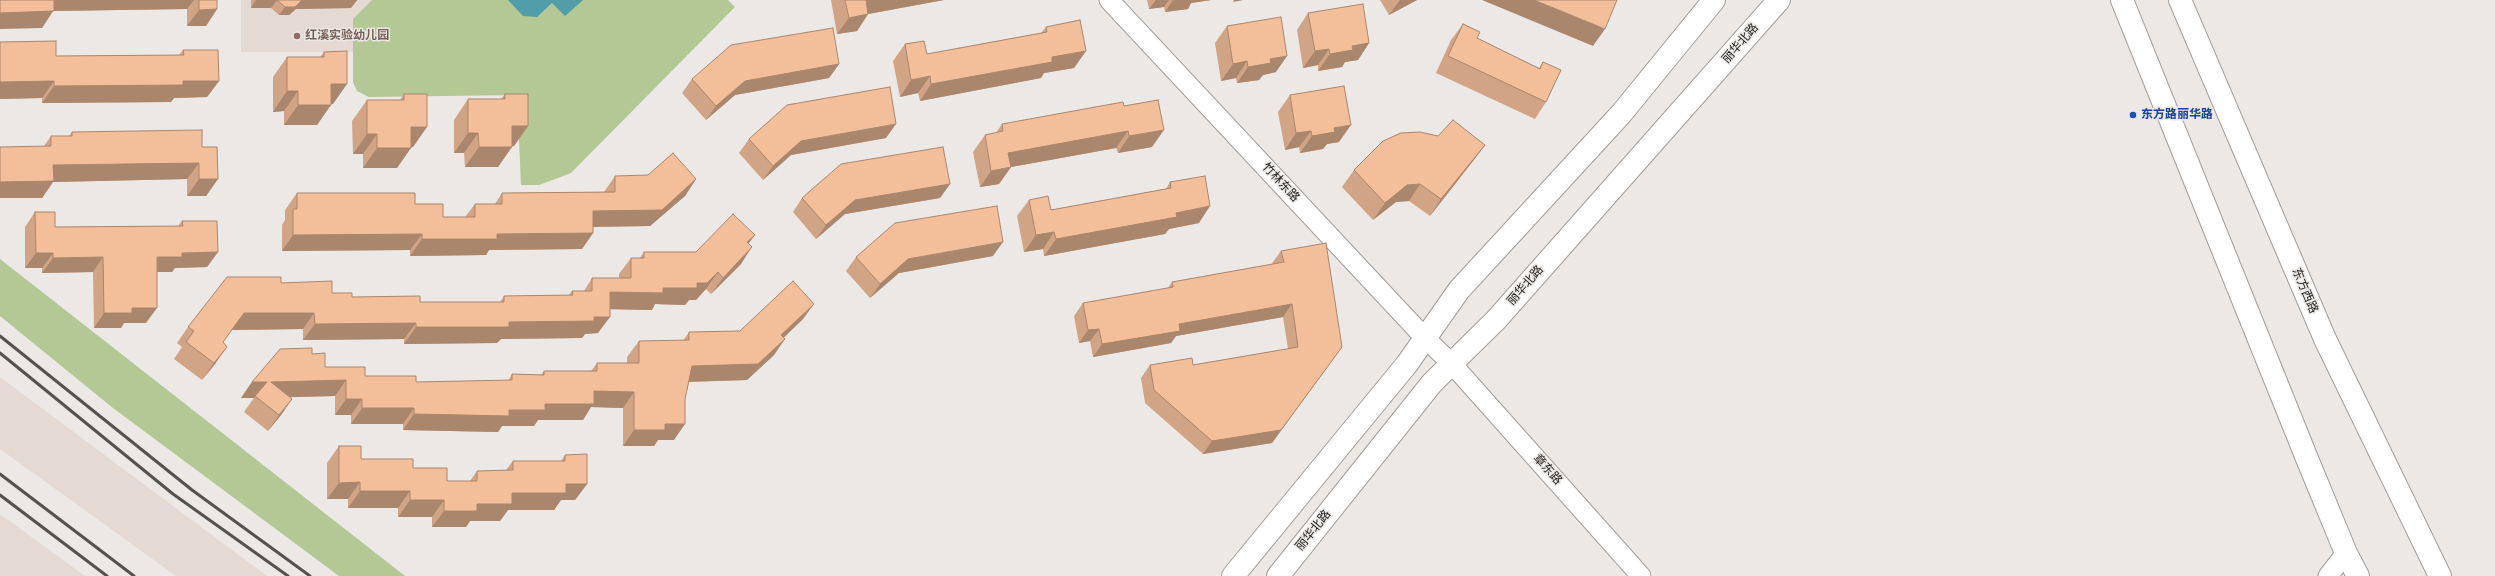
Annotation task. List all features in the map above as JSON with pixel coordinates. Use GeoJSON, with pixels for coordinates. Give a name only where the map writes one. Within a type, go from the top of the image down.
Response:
{"type":"FeatureCollection","features":[{"type":"Feature","properties":{"kind":"main road"},"geometry":{"type":"LineString","coordinates":[[1233,576],[1259,542],[1407,364],[1424,337],[1459,290],[1621,114],[1714,0]]}},
{"type":"Feature","properties":{"kind":"main road","name":"丽华北路"},"geometry":{"type":"LineString","coordinates":[[1283,569],[1432,383],[1496,320],[1779,0]]}},
{"type":"Feature","properties":{"kind":"main road"},"geometry":{"type":"LineString","coordinates":[[2122,0],[2346,553],[2358,576]]}},
{"type":"Feature","properties":{"kind":"main road","name":"东方西路"},"geometry":{"type":"LineString","coordinates":[[2180,0],[2325,339],[2440,576]]}},
{"type":"Feature","properties":{"kind":"street","name":"竹林东路"},"geometry":{"type":"LineString","coordinates":[[1109,0],[1424,337],[1452,364]]}},
{"type":"Feature","properties":{"kind":"street","name":"章东路"},"geometry":{"type":"LineString","coordinates":[[1452,364],[1641,576]]}},
{"type":"Feature","properties":{"kind":"street"},"geometry":{"type":"LineString","coordinates":[[2328,576],[2346,553]]}},
{"type":"Feature","properties":{"kind":"shaded area","name":"红溪实验幼儿园"},"geometry":{"type":"Polygon","coordinates":[[[241,0],[372,0],[353,19],[353,52],[241,52],[241,0]]]}},
{"type":"Feature","properties":{"kind":"shaded area"},"geometry":{"type":"Polygon","coordinates":[[[0,377],[267,576],[176,576],[0,449],[0,377]]]}},
{"type":"Feature","properties":{"kind":"shaded area"},"geometry":{"type":"Polygon","coordinates":[[[0,514],[85,576],[0,576],[0,514]]]}},
{"type":"Feature","properties":{"kind":"green space"},"geometry":{"type":"Polygon","coordinates":[[[372,0],[728,0],[735,7],[571,173],[539,185],[521,185],[517,95],[369,97],[357,91],[353,82],[353,19],[372,0]]]}},
{"type":"Feature","properties":{"kind":"green space"},"geometry":{"type":"Polygon","coordinates":[[[0,259],[405,576],[339,576],[113,408],[0,316],[0,259]]]}},
{"type":"Feature","properties":{"kind":"water"},"geometry":{"type":"Polygon","coordinates":[[[508,0],[583,0],[565,16],[552,3],[537,17],[523,16],[508,0]]]}},
{"type":"Feature","properties":{"kind":"building"},"geometry":{"type":"Polygon","coordinates":[[[0,0],[54,0],[54,11],[0,13],[0,0]]]}},
{"type":"Feature","properties":{"kind":"building"},"geometry":{"type":"Polygon","coordinates":[[[199,0],[217,0],[217,9],[199,10],[199,0]]]}},
{"type":"Feature","properties":{"kind":"building"},"geometry":{"type":"Polygon","coordinates":[[[277,0],[302,0],[295,7],[285,7],[277,0]]]}},
{"type":"Feature","properties":{"kind":"building"},"geometry":{"type":"Polygon","coordinates":[[[845,0],[866,0],[868,14],[849,18],[845,0]]]}},
{"type":"Feature","properties":{"kind":"building"},"geometry":{"type":"Polygon","coordinates":[[[1534,0],[1617,0],[1605,29],[1534,0]]]}},
{"type":"Feature","properties":{"kind":"building"},"geometry":{"type":"Polygon","coordinates":[[[1363,4],[1369,43],[1352,46],[1353,50],[1330,54],[1329,49],[1315,51],[1308,13],[1363,4]]]}},
{"type":"Feature","properties":{"kind":"building"},"geometry":{"type":"Polygon","coordinates":[[[1281,17],[1287,56],[1270,59],[1271,63],[1248,67],[1247,61],[1233,64],[1227,26],[1281,17]]]}},
{"type":"Feature","properties":{"kind":"building"},"geometry":{"type":"Polygon","coordinates":[[[1080,20],[1086,51],[1052,57],[1052,62],[931,84],[930,76],[911,80],[905,44],[924,41],[927,54],[1047,32],[1046,27],[1080,20]]]}},
{"type":"Feature","properties":{"kind":"building"},"geometry":{"type":"Polygon","coordinates":[[[1463,24],[1480,32],[1477,38],[1540,69],[1543,62],[1561,70],[1546,102],[1448,56],[1463,24]]]}},
{"type":"Feature","properties":{"kind":"building"},"geometry":{"type":"Polygon","coordinates":[[[833,28],[839,64],[745,81],[716,106],[692,79],[731,45],[833,28]]]}},
{"type":"Feature","properties":{"kind":"building"},"geometry":{"type":"Polygon","coordinates":[[[56,41],[56,56],[184,55],[183,50],[218,50],[219,81],[183,81],[183,85],[54,86],[54,81],[0,82],[0,42],[56,41]]]}},
{"type":"Feature","properties":{"kind":"building"},"geometry":{"type":"Polygon","coordinates":[[[347,51],[347,84],[331,84],[331,105],[298,105],[298,91],[287,91],[287,57],[324,57],[324,52],[347,51]]]}},
{"type":"Feature","properties":{"kind":"building"},"geometry":{"type":"Polygon","coordinates":[[[1344,86],[1351,125],[1334,128],[1335,132],[1312,136],[1311,131],[1296,133],[1290,95],[1344,86]]]}},
{"type":"Feature","properties":{"kind":"building"},"geometry":{"type":"Polygon","coordinates":[[[890,87],[896,124],[801,141],[773,166],[749,139],[787,105],[890,87]]]}},
{"type":"Feature","properties":{"kind":"building"},"geometry":{"type":"Polygon","coordinates":[[[404,94],[427,94],[427,127],[411,127],[411,148],[377,148],[377,134],[367,134],[367,100],[404,100],[404,94]]]}},
{"type":"Feature","properties":{"kind":"building"},"geometry":{"type":"Polygon","coordinates":[[[505,94],[528,94],[528,126],[512,126],[512,147],[479,147],[478,133],[468,133],[468,99],[505,99],[505,94]]]}},
{"type":"Feature","properties":{"kind":"building"},"geometry":{"type":"Polygon","coordinates":[[[1158,100],[1164,130],[1129,136],[1128,131],[1008,153],[1011,167],[991,171],[985,135],[1003,131],[1002,124],[1123,102],[1124,106],[1158,100]]]}},
{"type":"Feature","properties":{"kind":"building"},"geometry":{"type":"Polygon","coordinates":[[[1453,120],[1485,145],[1441,199],[1420,184],[1407,185],[1385,203],[1354,170],[1383,141],[1401,133],[1420,132],[1438,136],[1453,120]]]}},
{"type":"Feature","properties":{"kind":"building"},"geometry":{"type":"Polygon","coordinates":[[[202,130],[202,147],[217,147],[218,179],[199,179],[199,163],[53,165],[54,181],[0,182],[0,147],[51,146],[51,136],[72,136],[72,132],[202,130]]]}},
{"type":"Feature","properties":{"kind":"building"},"geometry":{"type":"Polygon","coordinates":[[[943,147],[950,184],[855,200],[826,225],[802,198],[841,164],[943,147]]]}},
{"type":"Feature","properties":{"kind":"building"},"geometry":{"type":"Polygon","coordinates":[[[673,153],[696,179],[662,210],[593,211],[593,233],[497,234],[497,239],[422,239],[422,234],[293,235],[293,209],[297,209],[297,193],[415,193],[415,204],[443,204],[443,217],[475,217],[475,204],[502,204],[502,193],[615,192],[615,176],[648,175],[673,153]]]}},
{"type":"Feature","properties":{"kind":"building"},"geometry":{"type":"Polygon","coordinates":[[[1205,176],[1210,206],[1176,213],[1177,217],[1056,239],[1054,232],[1036,235],[1029,200],[1048,196],[1051,210],[1171,188],[1170,182],[1205,176]]]}},
{"type":"Feature","properties":{"kind":"building"},"geometry":{"type":"Polygon","coordinates":[[[997,206],[1003,242],[908,259],[880,284],[856,257],[895,223],[997,206]]]}},
{"type":"Feature","properties":{"kind":"building"},"geometry":{"type":"Polygon","coordinates":[[[35,212],[55,212],[55,227],[183,226],[182,221],[217,221],[218,252],[182,253],[182,257],[157,257],[157,308],[132,308],[132,313],[104,313],[103,257],[53,258],[53,253],[36,253],[35,212]]]}},
{"type":"Feature","properties":{"kind":"building"},"geometry":{"type":"Polygon","coordinates":[[[733,214],[755,235],[747,242],[752,247],[723,278],[718,272],[707,283],[697,283],[697,288],[663,288],[663,293],[610,292],[610,317],[594,317],[594,321],[509,322],[509,327],[416,327],[416,323],[315,324],[314,313],[244,313],[223,342],[227,347],[214,363],[186,342],[194,331],[188,327],[227,277],[281,277],[281,283],[332,281],[332,293],[352,293],[352,297],[420,296],[420,302],[504,302],[504,296],[573,295],[572,291],[592,291],[592,278],[631,278],[631,258],[644,258],[644,252],[696,252],[733,214]]]}},
{"type":"Feature","properties":{"kind":"building"},"geometry":{"type":"Polygon","coordinates":[[[1326,243],[1342,347],[1281,430],[1212,441],[1154,390],[1150,365],[1192,358],[1193,365],[1298,347],[1292,304],[1179,324],[1180,331],[1102,344],[1099,329],[1088,330],[1083,303],[1173,287],[1172,282],[1284,262],[1281,251],[1326,243]]]}},
{"type":"Feature","properties":{"kind":"building"},"geometry":{"type":"Polygon","coordinates":[[[793,281],[814,304],[781,335],[785,339],[758,364],[692,366],[685,399],[685,424],[665,424],[665,430],[634,430],[634,392],[594,391],[594,404],[545,404],[545,410],[509,410],[509,416],[414,414],[414,408],[362,408],[362,399],[346,399],[346,380],[271,382],[292,399],[279,415],[255,396],[267,382],[252,382],[280,349],[312,348],[312,354],[325,353],[325,367],[365,367],[365,376],[416,376],[416,382],[512,380],[512,374],[544,375],[544,371],[597,371],[597,363],[639,363],[639,341],[689,340],[689,332],[740,331],[793,281]]]}},
{"type":"Feature","properties":{"kind":"building"},"geometry":{"type":"Polygon","coordinates":[[[339,446],[361,446],[361,459],[413,459],[413,468],[447,468],[447,481],[477,481],[477,471],[513,470],[513,461],[565,461],[565,455],[587,454],[587,484],[566,484],[566,493],[512,493],[512,504],[477,504],[477,511],[444,511],[444,500],[410,500],[410,491],[360,491],[360,482],[339,483],[339,446]]]}},
{"type":"Feature","properties":{"kind":"railway"},"geometry":{"type":"LineString","coordinates":[[0,336],[192,490],[310,576]]}},
{"type":"Feature","properties":{"kind":"railway"},"geometry":{"type":"LineString","coordinates":[[0,353],[173,494],[288,576]]}},
{"type":"Feature","properties":{"kind":"railway"},"geometry":{"type":"LineString","coordinates":[[0,474],[134,576]]}},
{"type":"Feature","properties":{"kind":"railway"},"geometry":{"type":"LineString","coordinates":[[0,495],[107,576]]}},
{"type":"Feature","properties":{"kind":"place","name":"红溪实验幼儿园"},"geometry":{"type":"Point","coordinates":[297,36]}},
{"type":"Feature","properties":{"kind":"place","name":"东方路丽华路"},"geometry":{"type":"Point","coordinates":[2133,115]}}]}
